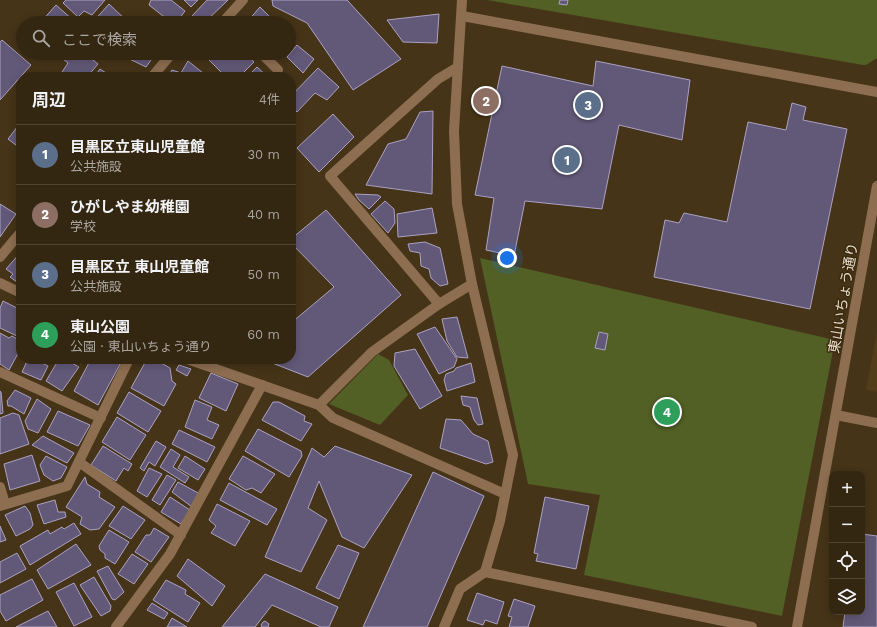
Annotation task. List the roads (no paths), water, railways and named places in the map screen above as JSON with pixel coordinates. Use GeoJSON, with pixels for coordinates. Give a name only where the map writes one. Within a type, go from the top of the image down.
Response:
{"type":"FeatureCollection","features":[{"type":"Feature","properties":{"kind":"street"},"geometry":{"type":"LineString","coordinates":[[230,16],[243,0]]}},
{"type":"Feature","properties":{"kind":"street"},"geometry":{"type":"LineString","coordinates":[[444,627],[460,589],[485,572],[500,521],[513,455],[472,284],[457,204],[454,131],[462,0]]}},
{"type":"Feature","properties":{"kind":"street"},"geometry":{"type":"LineString","coordinates":[[462,16],[877,92]]}},
{"type":"Feature","properties":{"kind":"street"},"geometry":{"type":"LineString","coordinates":[[156,72],[166,60]]}},
{"type":"Feature","properties":{"kind":"street"},"geometry":{"type":"LineString","coordinates":[[268,60],[278,70]]}},
{"type":"Feature","properties":{"kind":"street"},"geometry":{"type":"LineString","coordinates":[[439,304],[330,176],[438,79],[458,67]]}},
{"type":"Feature","properties":{"kind":"street","name":"東山いちょう通り"},"geometry":{"type":"LineString","coordinates":[[797,627],[877,186]]}},
{"type":"Feature","properties":{"kind":"street"},"geometry":{"type":"LineString","coordinates":[[0,257],[16,238]]}},
{"type":"Feature","properties":{"kind":"street"},"geometry":{"type":"LineString","coordinates":[[0,283],[16,290]]}},
{"type":"Feature","properties":{"kind":"street"},"geometry":{"type":"LineString","coordinates":[[319,405],[372,352],[439,304],[472,284]]}},
{"type":"Feature","properties":{"kind":"street"},"geometry":{"type":"LineString","coordinates":[[0,487],[3,505],[67,486],[127,364]]}},
{"type":"Feature","properties":{"kind":"street"},"geometry":{"type":"LineString","coordinates":[[201,364],[319,405],[333,418],[505,494]]}},
{"type":"Feature","properties":{"kind":"street"},"geometry":{"type":"LineString","coordinates":[[0,372],[101,418]]}},
{"type":"Feature","properties":{"kind":"street"},"geometry":{"type":"LineString","coordinates":[[116,627],[170,554],[262,385]]}},
{"type":"Feature","properties":{"kind":"street"},"geometry":{"type":"LineString","coordinates":[[836,415],[877,423]]}},
{"type":"Feature","properties":{"kind":"street"},"geometry":{"type":"LineString","coordinates":[[79,462],[181,535]]}},
{"type":"Feature","properties":{"kind":"street"},"geometry":{"type":"LineString","coordinates":[[485,572],[752,627]]}},
{"type":"Feature","properties":{"kind":"place","name":"ひがしやま幼稚園"},"geometry":{"type":"Point","coordinates":[486,101]}},
{"type":"Feature","properties":{"kind":"place","name":"目黒区立 東山児童館"},"geometry":{"type":"Point","coordinates":[588,105]}},
{"type":"Feature","properties":{"kind":"place","name":"目黒区立東山児童館"},"geometry":{"type":"Point","coordinates":[567,160]}},
{"type":"Feature","properties":{"kind":"place","name":"東山公園"},"geometry":{"type":"Point","coordinates":[667,412]}}]}
